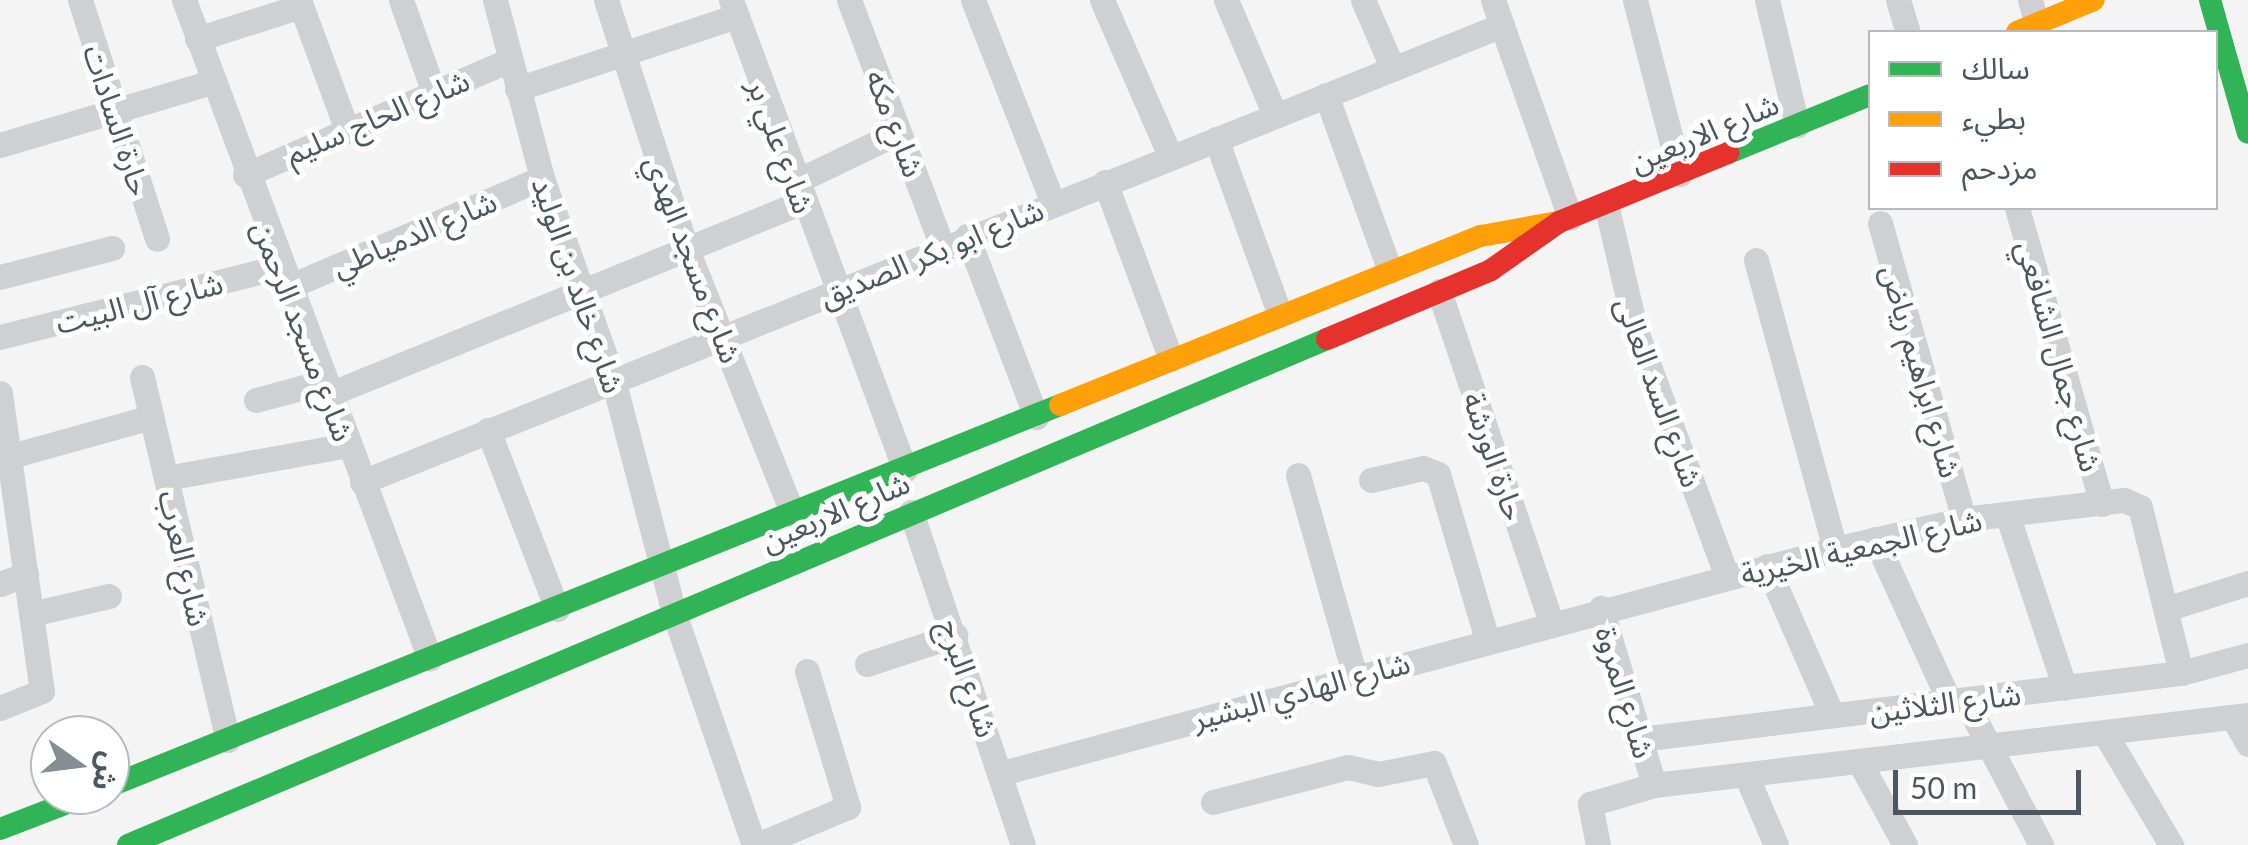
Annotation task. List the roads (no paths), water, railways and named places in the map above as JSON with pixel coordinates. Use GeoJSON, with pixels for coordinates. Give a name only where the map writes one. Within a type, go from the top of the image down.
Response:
{"type":"FeatureCollection","features":[{"type":"Feature","properties":{"kind":"street","name":"حارة السادات"},"geometry":{"type":"LineString","coordinates":[[80,0],[156,239]]}},
{"type":"Feature","properties":{"kind":"street","name":"شارع مسجد الرحمن"},"geometry":{"type":"LineString","coordinates":[[184,0],[282,278],[430,659]]}},
{"type":"Feature","properties":{"kind":"street"},"geometry":{"type":"LineString","coordinates":[[401,0],[433,90]]}},
{"type":"Feature","properties":{"kind":"street","name":"شارع خالد بن الوليد"},"geometry":{"type":"LineString","coordinates":[[495,0],[542,178],[579,292],[613,379],[674,613],[755,845]]}},
{"type":"Feature","properties":{"kind":"street","name":"شارع مسجد الهدي"},"geometry":{"type":"LineString","coordinates":[[606,0],[620,56],[686,247],[793,514]]}},
{"type":"Feature","properties":{"kind":"street","name":"شارع مكه"},"geometry":{"type":"LineString","coordinates":[[849,0],[942,246]]}},
{"type":"Feature","properties":{"kind":"street"},"geometry":{"type":"LineString","coordinates":[[973,0],[1054,203]]}},
{"type":"Feature","properties":{"kind":"street"},"geometry":{"type":"LineString","coordinates":[[1102,0],[1170,156]]}},
{"type":"Feature","properties":{"kind":"street"},"geometry":{"type":"LineString","coordinates":[[1226,0],[1275,115]]}},
{"type":"Feature","properties":{"kind":"street"},"geometry":{"type":"LineString","coordinates":[[1363,0],[1393,69]]}},
{"type":"Feature","properties":{"kind":"street"},"geometry":{"type":"LineString","coordinates":[[1493,0],[1564,220]]}},
{"type":"Feature","properties":{"kind":"street"},"geometry":{"type":"LineString","coordinates":[[1635,0],[1680,174]]}},
{"type":"Feature","properties":{"kind":"street"},"geometry":{"type":"LineString","coordinates":[[1767,0],[1797,125]]}},
{"type":"Feature","properties":{"kind":"street"},"geometry":{"type":"LineString","coordinates":[[1898,0],[1907,30]]}},
{"type":"Feature","properties":{"kind":"street"},"geometry":{"type":"LineString","coordinates":[[2028,19],[2094,0]]}},
{"type":"Feature","properties":{"kind":"street"},"geometry":{"type":"LineString","coordinates":[[2210,0],[2248,132]]}},
{"type":"Feature","properties":{"kind":"street"},"geometry":{"type":"LineString","coordinates":[[197,38],[300,3],[346,127]]}},
{"type":"Feature","properties":{"kind":"street"},"geometry":{"type":"LineString","coordinates":[[517,89],[620,56],[733,8]]}},
{"type":"Feature","properties":{"kind":"street","name":"شارع علي بر"},"geometry":{"type":"LineString","coordinates":[[733,8],[904,470]]}},
{"type":"Feature","properties":{"kind":"street","name":"شارع ابو بكر الصديق"},"geometry":{"type":"LineString","coordinates":[[362,482],[722,333],[1502,26]]}},
{"type":"Feature","properties":{"kind":"street","name":"شارع الحاج سليم"},"geometry":{"type":"LineString","coordinates":[[245,174],[346,127],[509,60]]}},
{"type":"Feature","properties":{"kind":"street"},"geometry":{"type":"LineString","coordinates":[[0,145],[211,82]]}},
{"type":"Feature","properties":{"kind":"street"},"geometry":{"type":"LineString","coordinates":[[1326,95],[1390,272]]}},
{"type":"Feature","properties":{"kind":"street","name":"شارع الاربعين"},"geometry":{"type":"LineString","coordinates":[[130,778],[664,570],[1480,236],[1564,220],[1868,96]]}},
{"type":"Feature","properties":{"kind":"street"},"geometry":{"type":"LineString","coordinates":[[256,400],[325,388],[579,292],[686,247],[798,192],[899,132]]}},
{"type":"Feature","properties":{"kind":"street"},"geometry":{"type":"LineString","coordinates":[[1216,139],[1280,315]]}},
{"type":"Feature","properties":{"kind":"street","name":"شارع الدمياطي"},"geometry":{"type":"LineString","coordinates":[[282,278],[542,178]]}},
{"type":"Feature","properties":{"kind":"street"},"geometry":{"type":"LineString","coordinates":[[1106,182],[1172,359]]}},
{"type":"Feature","properties":{"kind":"street","name":"شارع السد العالى"},"geometry":{"type":"LineString","coordinates":[[1606,204],[1635,328],[1727,577]]}},
{"type":"Feature","properties":{"kind":"street","name":"شارع جمال الشافعي"},"geometry":{"type":"LineString","coordinates":[[2018,210],[2113,502],[2140,508],[2181,673]]}},
{"type":"Feature","properties":{"kind":"street","name":"شارع الاربعين"},"geometry":{"type":"LineString","coordinates":[[128,845],[1490,270],[1564,220]]}},
{"type":"Feature","properties":{"kind":"street","name":"شارع ابراهيم رياض"},"geometry":{"type":"LineString","coordinates":[[1880,223],[1964,520]]}},
{"type":"Feature","properties":{"kind":"street"},"geometry":{"type":"LineString","coordinates":[[967,236],[1036,417]]}},
{"type":"Feature","properties":{"kind":"street"},"geometry":{"type":"LineString","coordinates":[[0,277],[112,248]]}},
{"type":"Feature","properties":{"kind":"street"},"geometry":{"type":"LineString","coordinates":[[1756,260],[1835,549]]}},
{"type":"Feature","properties":{"kind":"street","name":"شارع آل البيت"},"geometry":{"type":"LineString","coordinates":[[0,337],[282,278]]}},
{"type":"Feature","properties":{"kind":"street","name":"حارة الورشة"},"geometry":{"type":"LineString","coordinates":[[1440,290],[1552,621]]}},
{"type":"Feature","properties":{"kind":"street","name":"شارع العرب"},"geometry":{"type":"LineString","coordinates":[[142,377],[228,740]]}},
{"type":"Feature","properties":{"kind":"street"},"geometry":{"type":"LineString","coordinates":[[0,394],[4,457],[42,691],[0,708]]}},
{"type":"Feature","properties":{"kind":"street"},"geometry":{"type":"LineString","coordinates":[[4,457],[151,417]]}},
{"type":"Feature","properties":{"kind":"street"},"geometry":{"type":"LineString","coordinates":[[488,430],[557,609]]}},
{"type":"Feature","properties":{"kind":"street"},"geometry":{"type":"LineString","coordinates":[[166,478],[347,445]]}},
{"type":"Feature","properties":{"kind":"street"},"geometry":{"type":"LineString","coordinates":[[1371,480],[1423,468],[1438,474],[1487,639]]}},
{"type":"Feature","properties":{"kind":"street"},"geometry":{"type":"LineString","coordinates":[[1298,475],[1355,676]]}},
{"type":"Feature","properties":{"kind":"street","name":"شارع الجمعية الخيرية"},"geometry":{"type":"LineString","coordinates":[[1601,608],[1964,520],[2113,502]]}},
{"type":"Feature","properties":{"kind":"street","name":"شارع البرج"},"geometry":{"type":"LineString","coordinates":[[911,512],[1023,845]]}},
{"type":"Feature","properties":{"kind":"street"},"geometry":{"type":"LineString","coordinates":[[2008,514],[2065,688]]}},
{"type":"Feature","properties":{"kind":"street"},"geometry":{"type":"LineString","coordinates":[[1875,540],[1957,700],[1991,751],[2041,845]]}},
{"type":"Feature","properties":{"kind":"street"},"geometry":{"type":"LineString","coordinates":[[1766,566],[1832,715]]}},
{"type":"Feature","properties":{"kind":"street"},"geometry":{"type":"LineString","coordinates":[[0,584],[26,574]]}},
{"type":"Feature","properties":{"kind":"street"},"geometry":{"type":"LineString","coordinates":[[2166,609],[2248,583]]}},
{"type":"Feature","properties":{"kind":"street"},"geometry":{"type":"LineString","coordinates":[[31,614],[109,596]]}},
{"type":"Feature","properties":{"kind":"street","name":"شارع الهادي البشير"},"geometry":{"type":"LineString","coordinates":[[1002,774],[1601,608]]}},
{"type":"Feature","properties":{"kind":"street","name":"شارع المروة"},"geometry":{"type":"LineString","coordinates":[[1598,845],[1590,804],[1654,785],[1601,608]]}},
{"type":"Feature","properties":{"kind":"street"},"geometry":{"type":"LineString","coordinates":[[867,664],[955,635]]}},
{"type":"Feature","properties":{"kind":"street","name":"شارع الثلاثين"},"geometry":{"type":"LineString","coordinates":[[1640,739],[2181,673],[2248,655]]}},
{"type":"Feature","properties":{"kind":"street"},"geometry":{"type":"LineString","coordinates":[[755,845],[848,807],[807,670]]}},
{"type":"Feature","properties":{"kind":"street"},"geometry":{"type":"LineString","coordinates":[[2240,716],[2248,744]]}},
{"type":"Feature","properties":{"kind":"street","name":"شارع الثلاثين"},"geometry":{"type":"LineString","coordinates":[[1654,785],[1991,751],[2240,716]]}},
{"type":"Feature","properties":{"kind":"street"},"geometry":{"type":"LineString","coordinates":[[2106,737],[2171,845]]}},
{"type":"Feature","properties":{"kind":"street"},"geometry":{"type":"LineString","coordinates":[[1860,763],[1905,845]]}},
{"type":"Feature","properties":{"kind":"street"},"geometry":{"type":"LineString","coordinates":[[1213,802],[1348,767],[1440,768],[1466,845]]}},
{"type":"Feature","properties":{"kind":"street"},"geometry":{"type":"LineString","coordinates":[[1746,775],[1776,845]]}},
{"type":"Feature","properties":{"kind":"street"},"geometry":{"type":"LineString","coordinates":[[5,819],[30,812]]}}]}
